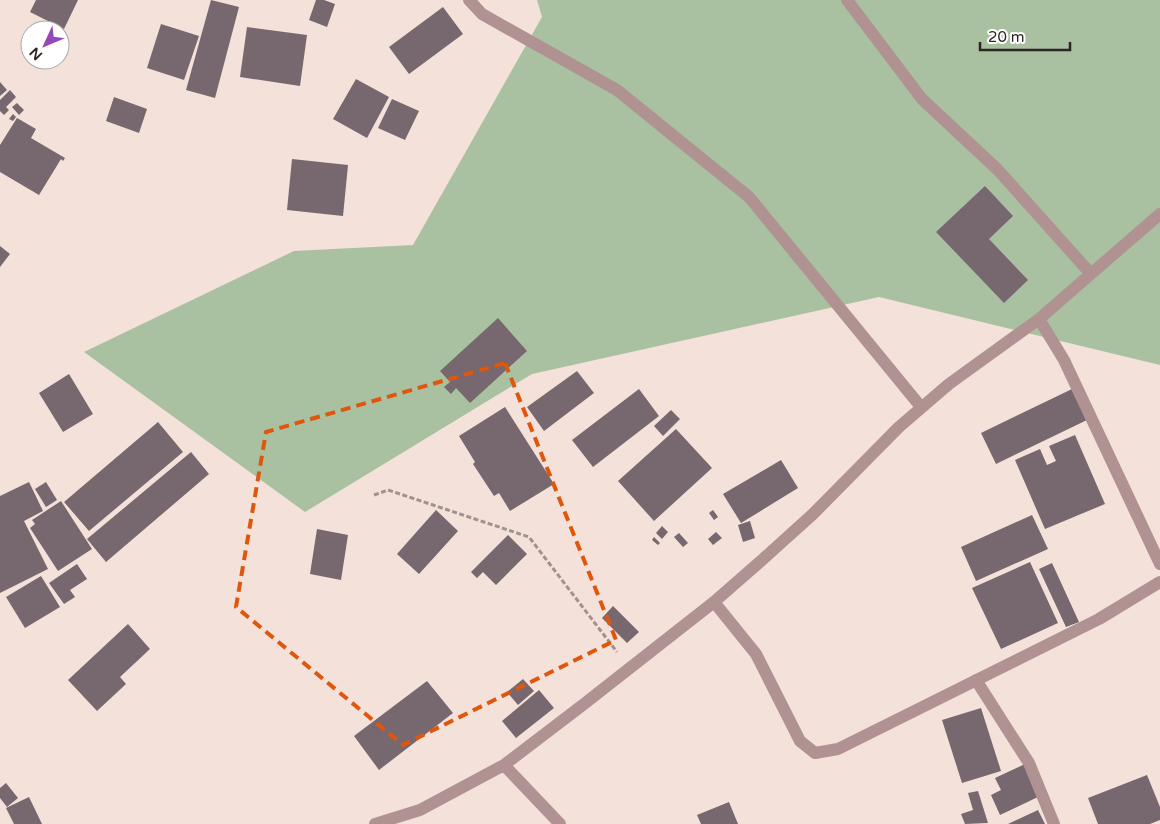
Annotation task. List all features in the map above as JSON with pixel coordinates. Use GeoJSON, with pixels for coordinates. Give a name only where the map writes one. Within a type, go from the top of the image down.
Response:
{"type":"FeatureCollection","features":[{"type":"Feature","properties":{"kind":"street"},"geometry":{"type":"LineString","coordinates":[[469,0],[482,14],[617,90],[749,196],[921,407]]}},
{"type":"Feature","properties":{"kind":"street"},"geometry":{"type":"LineString","coordinates":[[848,0],[922,99],[998,170],[1091,274]]}},
{"type":"Feature","properties":{"kind":"street"},"geometry":{"type":"LineString","coordinates":[[375,824],[420,810],[504,765],[630,668],[714,602],[813,514],[921,407],[949,384],[1039,319],[1160,214]]}},
{"type":"Feature","properties":{"kind":"street"},"geometry":{"type":"LineString","coordinates":[[1039,319],[1064,360],[1160,564]]}},
{"type":"Feature","properties":{"kind":"street"},"geometry":{"type":"LineString","coordinates":[[714,602],[756,654],[800,741],[815,753],[838,750],[1099,619],[1160,582]]}},
{"type":"Feature","properties":{"kind":"street"},"geometry":{"type":"LineString","coordinates":[[976,680],[1029,763],[1054,824]]}},
{"type":"Feature","properties":{"kind":"street"},"geometry":{"type":"LineString","coordinates":[[504,765],[560,824]]}},
{"type":"Feature","properties":{"kind":"path"},"geometry":{"type":"LineString","coordinates":[[374,495],[388,490],[529,538],[630,668]]}},
{"type":"Feature","properties":{"kind":"highlighted area"},"geometry":{"type":"Polygon","coordinates":[[[505,363],[616,640],[403,745],[236,607],[266,432],[505,363]]]}},
{"type":"Feature","properties":{"kind":"green space"},"geometry":{"type":"Polygon","coordinates":[[[537,0],[1160,0],[1160,365],[879,297],[532,374],[305,512],[84,352],[294,251],[413,245],[542,17],[537,0]]]}},
{"type":"Feature","properties":{"kind":"building"},"geometry":{"type":"Polygon","coordinates":[[[36,0],[78,0],[68,20],[46,20],[30,12],[36,0]]]}},
{"type":"Feature","properties":{"kind":"building"},"geometry":{"type":"Polygon","coordinates":[[[211,0],[239,7],[215,98],[186,90],[211,0]]]}},
{"type":"Feature","properties":{"kind":"building"},"geometry":{"type":"Polygon","coordinates":[[[316,0],[324,0],[335,4],[327,27],[309,20],[316,0]]]}},
{"type":"Feature","properties":{"kind":"building"},"geometry":{"type":"Polygon","coordinates":[[[443,7],[463,34],[409,74],[389,47],[443,7]]]}},
{"type":"Feature","properties":{"kind":"building"},"geometry":{"type":"Polygon","coordinates":[[[161,24],[199,36],[184,80],[147,68],[161,24]]]}},
{"type":"Feature","properties":{"kind":"building"},"geometry":{"type":"Polygon","coordinates":[[[247,27],[307,35],[300,86],[240,77],[247,27]]]}},
{"type":"Feature","properties":{"kind":"building"},"geometry":{"type":"Polygon","coordinates":[[[356,79],[389,97],[367,138],[333,119],[356,79]]]}},
{"type":"Feature","properties":{"kind":"building"},"geometry":{"type":"Polygon","coordinates":[[[0,82],[7,90],[0,96],[0,82]]]}},
{"type":"Feature","properties":{"kind":"building"},"geometry":{"type":"Polygon","coordinates":[[[10,90],[16,97],[6,107],[9,110],[4,115],[0,111],[0,100],[10,90]]]}},
{"type":"Feature","properties":{"kind":"building"},"geometry":{"type":"Polygon","coordinates":[[[114,97],[147,109],[139,133],[106,121],[114,97]]]}},
{"type":"Feature","properties":{"kind":"building"},"geometry":{"type":"Polygon","coordinates":[[[392,99],[419,111],[405,140],[378,128],[392,99]]]}},
{"type":"Feature","properties":{"kind":"building"},"geometry":{"type":"Polygon","coordinates":[[[17,103],[24,110],[19,115],[12,107],[17,103]]]}},
{"type":"Feature","properties":{"kind":"building"},"geometry":{"type":"Polygon","coordinates":[[[13,114],[16,117],[13,121],[9,119],[13,114]]]}},
{"type":"Feature","properties":{"kind":"building"},"geometry":{"type":"Polygon","coordinates":[[[17,118],[36,129],[31,138],[65,158],[63,161],[61,159],[39,195],[0,172],[0,145],[17,118]]]}},
{"type":"Feature","properties":{"kind":"building"},"geometry":{"type":"Polygon","coordinates":[[[292,159],[348,165],[343,216],[287,210],[292,159]]]}},
{"type":"Feature","properties":{"kind":"building"},"geometry":{"type":"Polygon","coordinates":[[[985,186],[1013,216],[989,239],[1028,280],[1004,303],[936,232],[985,186]]]}},
{"type":"Feature","properties":{"kind":"building"},"geometry":{"type":"Polygon","coordinates":[[[0,246],[10,254],[0,267],[0,246]]]}},
{"type":"Feature","properties":{"kind":"building"},"geometry":{"type":"Polygon","coordinates":[[[498,318],[527,351],[470,403],[456,388],[451,394],[444,387],[450,382],[440,371],[498,318]]]}},
{"type":"Feature","properties":{"kind":"building"},"geometry":{"type":"Polygon","coordinates":[[[577,371],[594,393],[544,431],[527,407],[577,371]]]}},
{"type":"Feature","properties":{"kind":"building"},"geometry":{"type":"Polygon","coordinates":[[[69,374],[93,414],[63,432],[39,393],[69,374]]]}},
{"type":"Feature","properties":{"kind":"building"},"geometry":{"type":"Polygon","coordinates":[[[639,389],[659,416],[593,467],[572,440],[639,389]]]}},
{"type":"Feature","properties":{"kind":"building"},"geometry":{"type":"Polygon","coordinates":[[[1072,389],[1087,420],[996,464],[981,433],[1072,389]]]}},
{"type":"Feature","properties":{"kind":"building"},"geometry":{"type":"Polygon","coordinates":[[[505,407],[554,484],[510,511],[499,493],[494,496],[473,464],[475,462],[459,436],[505,407]]]}},
{"type":"Feature","properties":{"kind":"building"},"geometry":{"type":"Polygon","coordinates":[[[671,410],[680,419],[663,436],[654,426],[671,410]]]}},
{"type":"Feature","properties":{"kind":"building"},"geometry":{"type":"Polygon","coordinates":[[[158,422],[183,452],[89,531],[64,502],[158,422]]]}},
{"type":"Feature","properties":{"kind":"building"},"geometry":{"type":"Polygon","coordinates":[[[676,429],[712,468],[654,521],[618,481],[676,429]]]}},
{"type":"Feature","properties":{"kind":"building"},"geometry":{"type":"Polygon","coordinates":[[[1075,435],[1105,504],[1045,529],[1015,460],[1040,449],[1047,465],[1056,461],[1049,446],[1075,435]]]}},
{"type":"Feature","properties":{"kind":"building"},"geometry":{"type":"Polygon","coordinates":[[[191,452],[209,474],[106,562],[87,539],[191,452]]]}},
{"type":"Feature","properties":{"kind":"building"},"geometry":{"type":"Polygon","coordinates":[[[781,460],[798,488],[741,523],[723,494],[781,460]]]}},
{"type":"Feature","properties":{"kind":"building"},"geometry":{"type":"Polygon","coordinates":[[[29,482],[43,511],[24,521],[48,569],[0,593],[0,496],[29,482]]]}},
{"type":"Feature","properties":{"kind":"building"},"geometry":{"type":"Polygon","coordinates":[[[46,482],[57,500],[46,507],[35,489],[46,482]]]}},
{"type":"Feature","properties":{"kind":"building"},"geometry":{"type":"Polygon","coordinates":[[[61,501],[92,549],[58,571],[30,528],[35,524],[32,520],[61,501]]]}},
{"type":"Feature","properties":{"kind":"building"},"geometry":{"type":"Polygon","coordinates":[[[436,510],[458,531],[419,574],[397,554],[436,510]]]}},
{"type":"Feature","properties":{"kind":"building"},"geometry":{"type":"Polygon","coordinates":[[[713,510],[718,517],[714,520],[709,513],[713,510]]]}},
{"type":"Feature","properties":{"kind":"building"},"geometry":{"type":"Polygon","coordinates":[[[1032,515],[1048,549],[976,581],[961,547],[1032,515]]]}},
{"type":"Feature","properties":{"kind":"building"},"geometry":{"type":"Polygon","coordinates":[[[750,521],[755,538],[743,542],[738,525],[750,521]]]}},
{"type":"Feature","properties":{"kind":"building"},"geometry":{"type":"Polygon","coordinates":[[[662,526],[668,532],[662,539],[656,533],[662,526]]]}},
{"type":"Feature","properties":{"kind":"building"},"geometry":{"type":"Polygon","coordinates":[[[317,529],[348,535],[341,580],[310,574],[317,529]]]}},
{"type":"Feature","properties":{"kind":"building"},"geometry":{"type":"Polygon","coordinates":[[[716,532],[722,538],[713,545],[708,539],[716,532]]]}},
{"type":"Feature","properties":{"kind":"building"},"geometry":{"type":"Polygon","coordinates":[[[679,533],[688,543],[683,547],[674,537],[679,533]]]}},
{"type":"Feature","properties":{"kind":"building"},"geometry":{"type":"Polygon","coordinates":[[[508,535],[527,554],[496,585],[483,572],[477,578],[471,572],[508,535]]]}},
{"type":"Feature","properties":{"kind":"building"},"geometry":{"type":"Polygon","coordinates":[[[654,537],[660,543],[658,545],[652,540],[654,537]]]}},
{"type":"Feature","properties":{"kind":"building"},"geometry":{"type":"Polygon","coordinates":[[[1030,562],[1058,623],[1001,649],[972,588],[1030,562]]]}},
{"type":"Feature","properties":{"kind":"building"},"geometry":{"type":"Polygon","coordinates":[[[1052,563],[1079,622],[1066,627],[1039,569],[1052,563]]]}},
{"type":"Feature","properties":{"kind":"building"},"geometry":{"type":"Polygon","coordinates":[[[77,564],[87,579],[70,590],[75,597],[64,604],[49,583],[77,564]]]}},
{"type":"Feature","properties":{"kind":"building"},"geometry":{"type":"Polygon","coordinates":[[[41,576],[60,607],[25,628],[6,597],[41,576]]]}},
{"type":"Feature","properties":{"kind":"building"},"geometry":{"type":"Polygon","coordinates":[[[613,606],[639,632],[627,643],[602,618],[613,606]]]}},
{"type":"Feature","properties":{"kind":"building"},"geometry":{"type":"Polygon","coordinates":[[[128,624],[150,649],[120,677],[126,684],[97,711],[68,680],[128,624]]]}},
{"type":"Feature","properties":{"kind":"building"},"geometry":{"type":"Polygon","coordinates":[[[523,679],[534,691],[518,705],[507,692],[523,679]]]}},
{"type":"Feature","properties":{"kind":"building"},"geometry":{"type":"Polygon","coordinates":[[[427,681],[453,713],[379,770],[354,736],[427,681]]]}},
{"type":"Feature","properties":{"kind":"building"},"geometry":{"type":"Polygon","coordinates":[[[539,690],[554,708],[516,738],[502,721],[539,690]]]}},
{"type":"Feature","properties":{"kind":"building"},"geometry":{"type":"Polygon","coordinates":[[[981,708],[1001,771],[962,783],[942,720],[981,708]]]}},
{"type":"Feature","properties":{"kind":"building"},"geometry":{"type":"Polygon","coordinates":[[[1025,764],[1040,796],[1000,815],[991,795],[1001,790],[995,778],[1025,764]]]}},
{"type":"Feature","properties":{"kind":"building"},"geometry":{"type":"Polygon","coordinates":[[[1147,775],[1160,807],[1160,820],[1150,824],[1098,824],[1088,798],[1147,775]]]}},
{"type":"Feature","properties":{"kind":"building"},"geometry":{"type":"Polygon","coordinates":[[[6,783],[18,798],[7,807],[0,798],[0,788],[6,783]]]}},
{"type":"Feature","properties":{"kind":"building"},"geometry":{"type":"Polygon","coordinates":[[[978,791],[988,823],[965,824],[961,814],[973,810],[968,793],[978,791]]]}},
{"type":"Feature","properties":{"kind":"building"},"geometry":{"type":"Polygon","coordinates":[[[29,797],[42,824],[14,824],[6,808],[29,797]]]}},
{"type":"Feature","properties":{"kind":"building"},"geometry":{"type":"Polygon","coordinates":[[[729,802],[738,824],[701,824],[697,815],[729,802]]]}},
{"type":"Feature","properties":{"kind":"building"},"geometry":{"type":"Polygon","coordinates":[[[1038,810],[1045,824],[1008,824],[1038,810]]]}}]}
